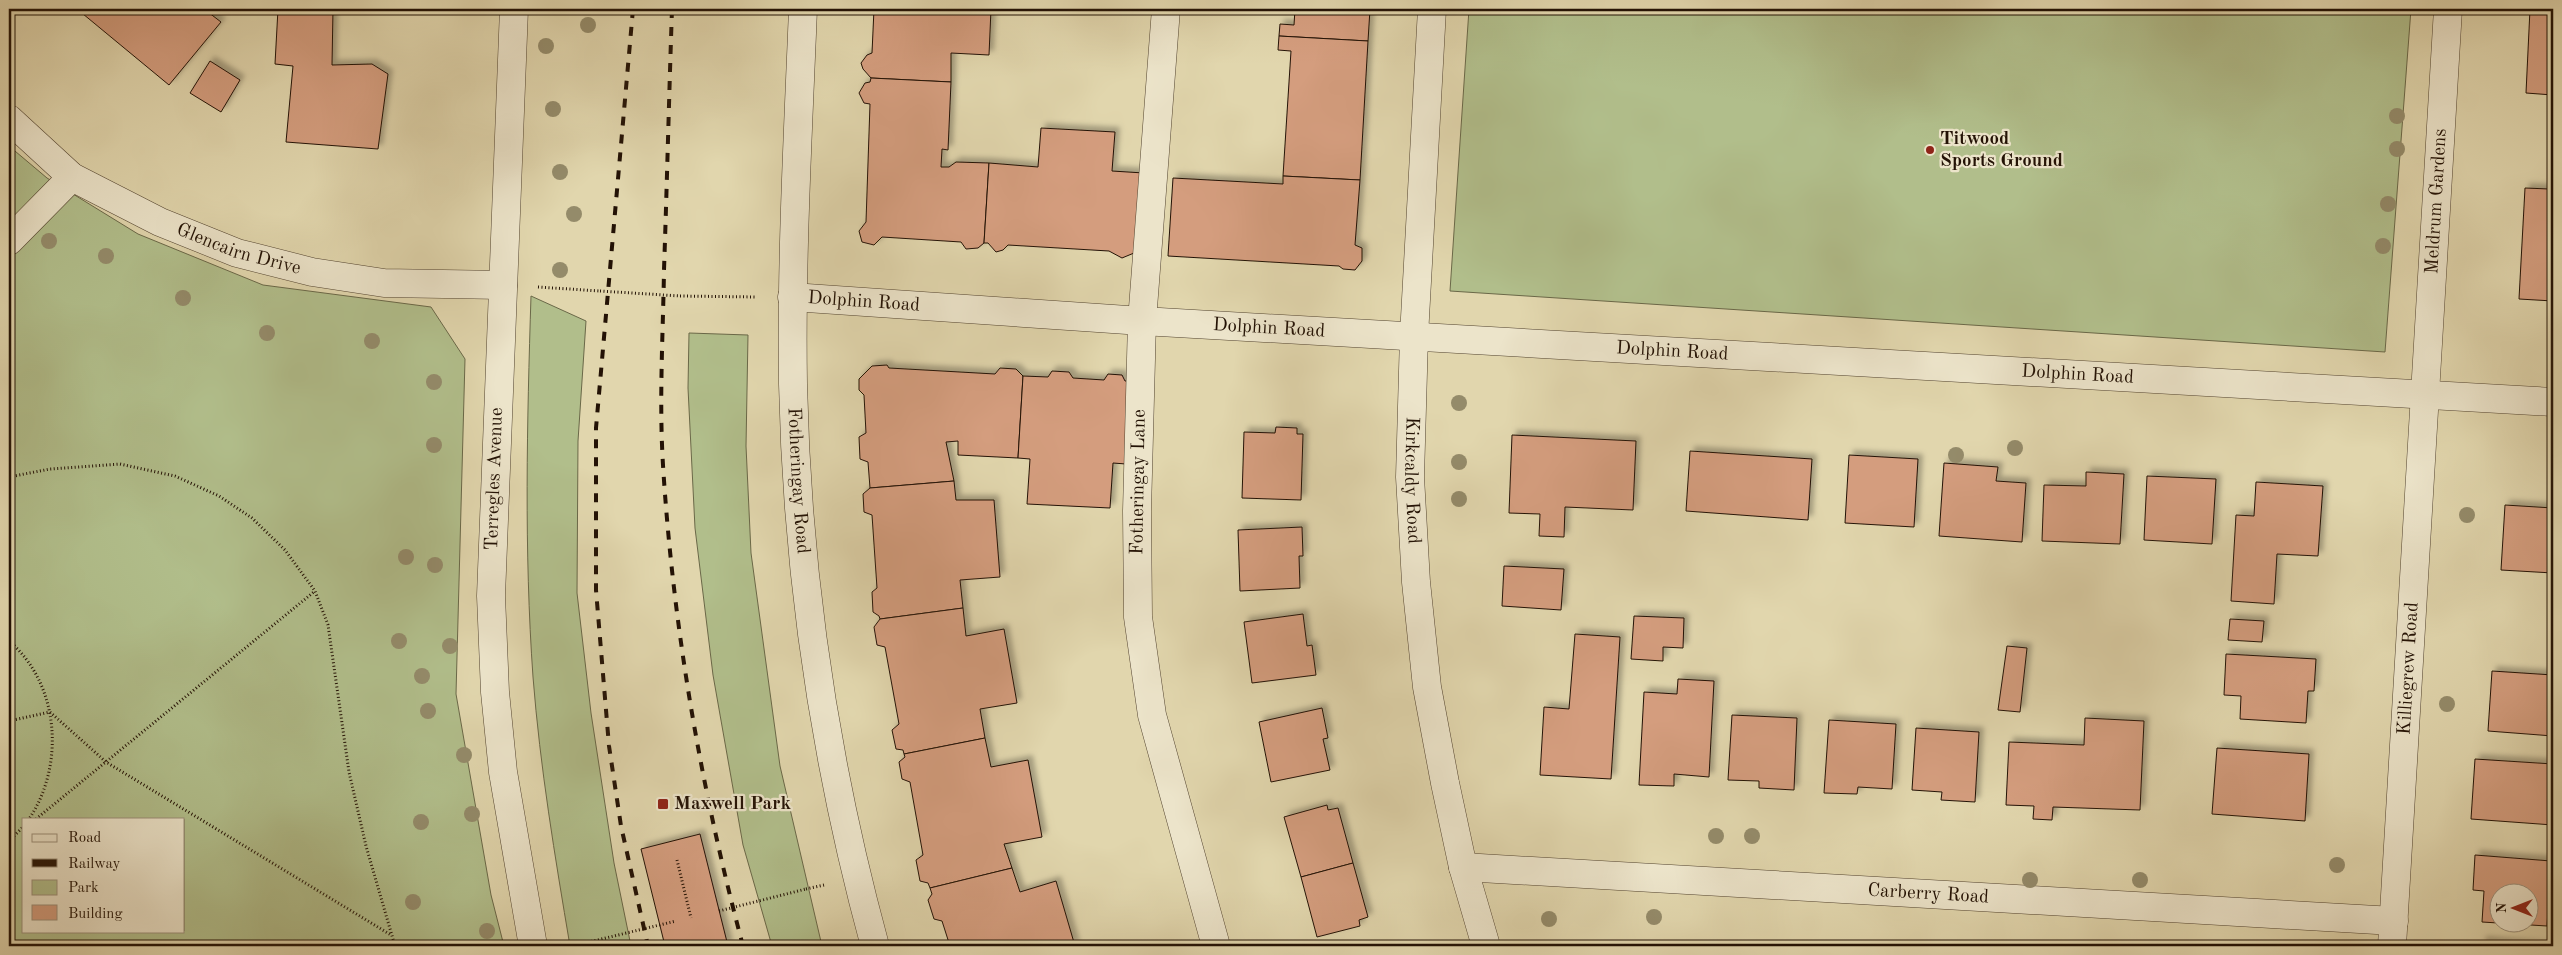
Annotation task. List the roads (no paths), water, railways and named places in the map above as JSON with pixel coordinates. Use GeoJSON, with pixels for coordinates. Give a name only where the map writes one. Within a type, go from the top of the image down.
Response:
{"type":"FeatureCollection","features":[{"type":"Feature","properties":{"kind":"street","name":"Terregles Avenue"},"geometry":{"type":"LineString","coordinates":[[514,9],[491,596],[494,673],[504,772],[533,946]]}},
{"type":"Feature","properties":{"kind":"street","name":"Fotheringay Road"},"geometry":{"type":"LineString","coordinates":[[803,9],[792,297],[796,468],[805,578],[835,774],[857,878],[875,946]]}},
{"type":"Feature","properties":{"kind":"street","name":"Fotheringay Lane"},"geometry":{"type":"LineString","coordinates":[[1166,9],[1142,321],[1137,511],[1138,617],[1152,715],[1216,946]]}},
{"type":"Feature","properties":{"kind":"street","name":"Kirkcaldy Road"},"geometry":{"type":"LineString","coordinates":[[1432,9],[1414,336],[1410,476],[1416,582],[1427,687],[1463,867],[1486,946]]}},
{"type":"Feature","properties":{"kind":"street","name":"Meldrum Gardens"},"geometry":{"type":"LineString","coordinates":[[2425,393],[2448,9]]}},
{"type":"Feature","properties":{"kind":"street","name":"Glencairn Drive"},"geometry":{"type":"LineString","coordinates":[[9,119],[72,177],[160,222],[237,253],[312,272],[384,283],[503,285]]}},
{"type":"Feature","properties":{"kind":"street"},"geometry":{"type":"LineString","coordinates":[[9,241],[19,226],[72,177]]}},
{"type":"Feature","properties":{"kind":"street","name":"Dolphin Road"},"geometry":{"type":"LineString","coordinates":[[792,297],[1142,321],[2425,393],[2553,402]]}},
{"type":"Feature","properties":{"kind":"street","name":"Killiegrew Road"},"geometry":{"type":"LineString","coordinates":[[2393,933],[2425,393]]}},
{"type":"Feature","properties":{"kind":"street","name":"Carberry Road"},"geometry":{"type":"LineString","coordinates":[[1463,867],[2393,933]]}},
{"type":"Feature","properties":{"kind":"railway"},"geometry":{"type":"LineString","coordinates":[[633,9],[596,428],[596,590],[609,746],[621,826],[648,946]]}},
{"type":"Feature","properties":{"kind":"railway"},"geometry":{"type":"LineString","coordinates":[[672,9],[661,392],[663,465],[674,586],[691,707],[714,827],[743,946]]}},
{"type":"Feature","properties":{"kind":"place","name":"Titwood Sports Ground"},"geometry":{"type":"Point","coordinates":[1930,150]}},
{"type":"Feature","properties":{"kind":"place","name":"Maxwell Park"},"geometry":{"type":"Point","coordinates":[663,804]}}]}
